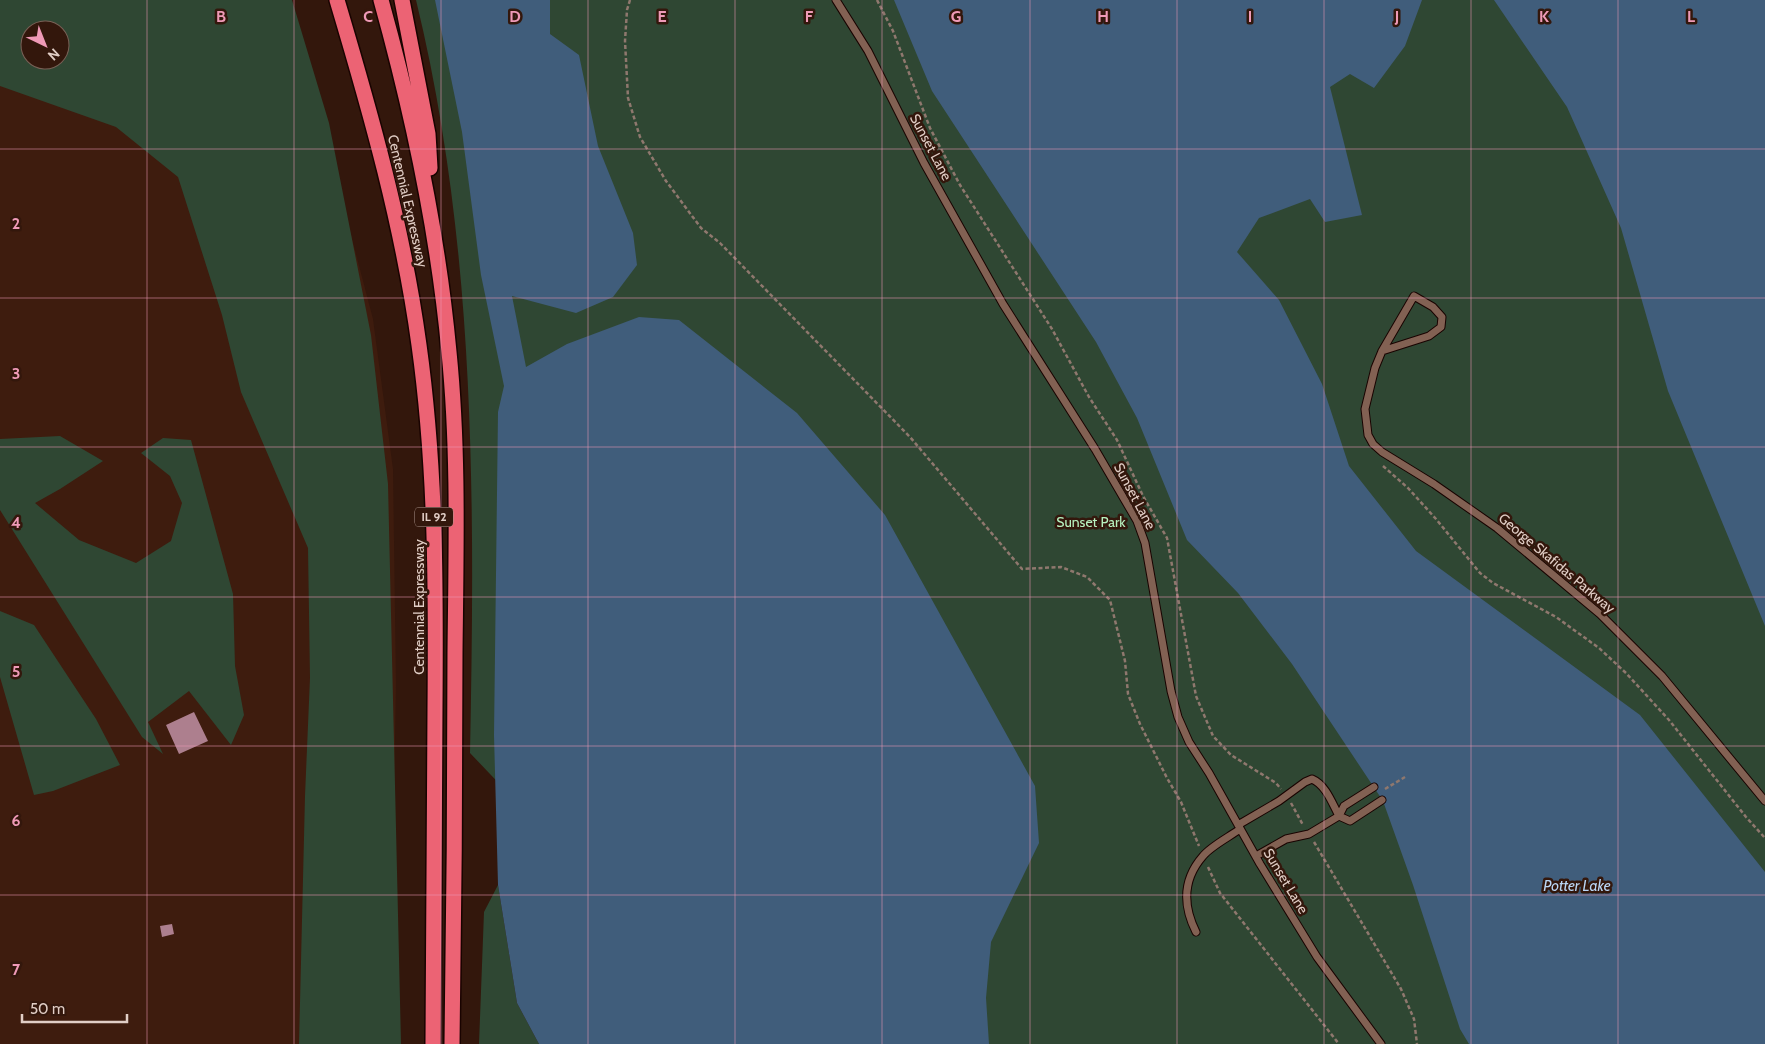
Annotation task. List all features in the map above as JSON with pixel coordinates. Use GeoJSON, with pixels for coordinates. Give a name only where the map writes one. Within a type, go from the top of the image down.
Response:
{"type":"FeatureCollection","features":[{"type":"Feature","properties":{"kind":"highway","name":"Centennial Expressway"},"geometry":{"type":"LineString","coordinates":[[381,0],[418,149],[436,252],[449,353],[456,506],[452,1044]]}},
{"type":"Feature","properties":{"kind":"highway"},"geometry":{"type":"LineString","coordinates":[[402,0],[428,134],[436,252]]}},
{"type":"Feature","properties":{"kind":"highway","name":"Centennial Expressway"},"geometry":{"type":"LineString","coordinates":[[337,1],[371,115],[403,247],[420,347],[428,423],[436,552],[432,1044]]}},
{"type":"Feature","properties":{"kind":"lane","name":"Sunset Lane"},"geometry":{"type":"LineString","coordinates":[[836,0],[868,51],[924,163],[1002,304],[1095,449],[1137,521],[1145,543],[1166,665],[1178,718],[1190,742],[1317,957],[1381,1044]]}},
{"type":"Feature","properties":{"kind":"lane"},"geometry":{"type":"LineString","coordinates":[[1373,444],[1368,436],[1365,409],[1375,368],[1382,351],[1414,296],[1433,307],[1442,316],[1441,327],[1429,336],[1382,351]]}},
{"type":"Feature","properties":{"kind":"lane","name":"George Skafidas Parkway"},"geometry":{"type":"LineString","coordinates":[[1373,444],[1382,452],[1434,484],[1497,528],[1600,614],[1662,676],[1765,801]]}},
{"type":"Feature","properties":{"kind":"lane"},"geometry":{"type":"LineString","coordinates":[[1196,932],[1190,919],[1186,894],[1190,877],[1203,856],[1239,827],[1312,779],[1318,782],[1339,816],[1350,821],[1382,800]]}},
{"type":"Feature","properties":{"kind":"lane"},"geometry":{"type":"LineString","coordinates":[[1256,856],[1286,839],[1309,834],[1339,816],[1344,806],[1374,787]]}},
{"type":"Feature","properties":{"kind":"path"},"geometry":{"type":"LineString","coordinates":[[630,0],[627,10],[625,41],[628,98],[640,137],[666,180],[701,228],[720,243],[910,437],[1022,569],[1061,567],[1087,577],[1110,600],[1125,661],[1128,694],[1140,724],[1181,802],[1220,893],[1339,1044]]}},
{"type":"Feature","properties":{"kind":"path"},"geometry":{"type":"LineString","coordinates":[[1373,444],[1377,460],[1436,518],[1480,573],[1493,583],[1556,617],[1599,648],[1626,673],[1669,720],[1765,838]]}},
{"type":"Feature","properties":{"kind":"path"},"geometry":{"type":"LineString","coordinates":[[1392,784],[1405,776]]}},
{"type":"Feature","properties":{"kind":"shaded area"},"geometry":{"type":"Polygon","coordinates":[[[0,0],[44,20],[20,20],[20,70],[70,70],[70,32],[329,151],[373,319],[393,469],[396,683],[390,1044],[0,1044],[0,0]]]}},
{"type":"Feature","properties":{"kind":"green space"},"geometry":{"type":"Polygon","coordinates":[[[0,0],[292,0],[329,123],[371,335],[388,484],[401,1044],[299,1044],[310,678],[308,548],[241,392],[222,315],[178,177],[116,127],[0,86],[0,0]]]}},
{"type":"Feature","properties":{"kind":"green space","name":"Sunset Park"},"geometry":{"type":"Polygon","coordinates":[[[416,0],[1728,0],[1765,244],[1765,1044],[747,1044],[470,753],[472,658],[471,469],[461,280],[450,186],[436,93],[416,0]]]}},
{"type":"Feature","properties":{"kind":"green space"},"geometry":{"type":"Polygon","coordinates":[[[60,436],[103,461],[35,503],[79,540],[136,563],[171,541],[182,503],[170,476],[141,453],[163,438],[191,440],[233,594],[235,666],[244,715],[231,745],[189,691],[148,722],[163,754],[142,737],[0,510],[0,439],[60,436]]]}},
{"type":"Feature","properties":{"kind":"green space"},"geometry":{"type":"Polygon","coordinates":[[[0,611],[34,625],[96,719],[120,765],[53,791],[34,795],[0,677],[0,611]]]}},
{"type":"Feature","properties":{"kind":"green space"},"geometry":{"type":"Polygon","coordinates":[[[498,885],[517,1003],[539,1044],[479,1044],[484,912],[498,885]]]}},
{"type":"Feature","properties":{"kind":"water"},"geometry":{"type":"Polygon","coordinates":[[[435,0],[550,0],[550,34],[579,55],[598,146],[633,233],[637,265],[613,297],[576,313],[512,296],[526,367],[567,344],[639,317],[679,320],[797,413],[885,515],[1035,786],[1039,843],[991,942],[986,998],[989,1044],[539,1044],[517,1003],[498,885],[494,735],[498,412],[504,386],[481,275],[462,132],[435,0]]]}},
{"type":"Feature","properties":{"kind":"water","name":"Potter Lake"},"geometry":{"type":"Polygon","coordinates":[[[894,0],[1422,0],[1405,46],[1374,88],[1350,74],[1330,87],[1362,215],[1325,222],[1310,199],[1259,218],[1237,252],[1279,300],[1322,384],[1349,466],[1416,551],[1640,715],[1765,872],[1765,1044],[1469,1044],[1460,1029],[1413,885],[1383,801],[1292,664],[1238,593],[1187,540],[1137,418],[1096,342],[932,91],[894,0]]]}},
{"type":"Feature","properties":{"kind":"water"},"geometry":{"type":"Polygon","coordinates":[[[1494,0],[1765,0],[1765,626],[1668,391],[1621,228],[1567,107],[1494,0]]]}},
{"type":"Feature","properties":{"kind":"building"},"geometry":{"type":"Polygon","coordinates":[[[194,712],[208,741],[179,754],[166,725],[194,712]]]}},
{"type":"Feature","properties":{"kind":"building"},"geometry":{"type":"Polygon","coordinates":[[[172,924],[174,934],[162,937],[160,926],[172,924]]]}}]}
